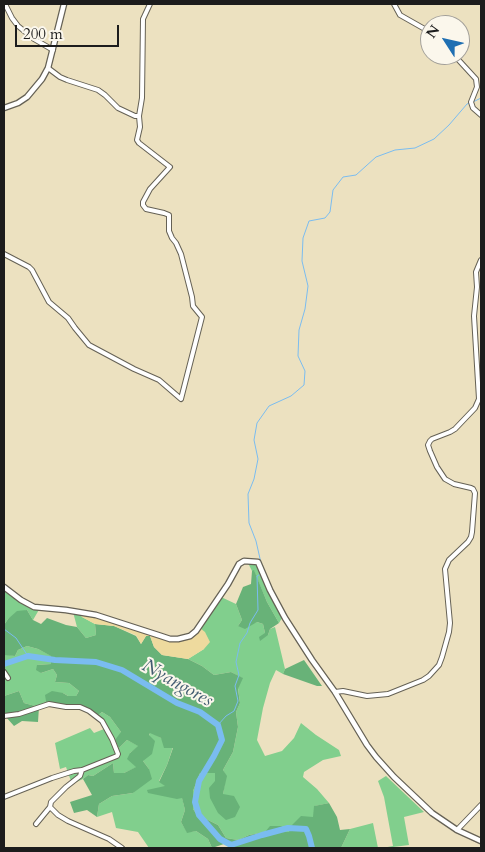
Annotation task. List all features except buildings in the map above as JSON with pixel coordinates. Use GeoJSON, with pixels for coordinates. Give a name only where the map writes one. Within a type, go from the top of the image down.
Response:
{"type":"FeatureCollection","features":[{"type":"Feature","properties":{"kind":"street"},"geometry":{"type":"LineString","coordinates":[[5,4],[18,26],[53,50]]}},
{"type":"Feature","properties":{"kind":"street"},"geometry":{"type":"LineString","coordinates":[[4,108],[18,104],[27,97],[42,79],[48,68],[64,4]]}},
{"type":"Feature","properties":{"kind":"street"},"geometry":{"type":"LineString","coordinates":[[4,254],[32,270],[49,302],[68,318],[89,345],[159,380],[181,399],[202,317],[193,306],[181,254],[169,231],[169,215],[146,209],[143,205],[150,189],[170,167],[137,140],[142,98],[143,20],[150,4]]}},
{"type":"Feature","properties":{"kind":"street"},"geometry":{"type":"LineString","coordinates":[[394,4],[400,15],[420,26]]}},
{"type":"Feature","properties":{"kind":"street"},"geometry":{"type":"LineString","coordinates":[[463,65],[476,79],[477,87],[471,102],[473,108],[481,115]]}},
{"type":"Feature","properties":{"kind":"street"},"geometry":{"type":"LineString","coordinates":[[48,68],[60,77],[102,92],[118,108],[139,116]]}},
{"type":"Feature","properties":{"kind":"street"},"geometry":{"type":"LineString","coordinates":[[335,692],[343,691],[367,696],[388,694],[423,680],[435,671],[442,657],[450,623],[445,569],[449,560],[471,538],[475,493],[473,489],[445,479],[437,467],[428,445],[432,439],[455,429],[475,408],[479,399],[474,316],[477,287],[476,272],[481,260]]}},
{"type":"Feature","properties":{"kind":"street"},"geometry":{"type":"LineString","coordinates":[[474,512],[481,513]]}},
{"type":"Feature","properties":{"kind":"street"},"geometry":{"type":"LineString","coordinates":[[4,587],[34,607],[96,615],[161,636],[178,639],[190,636],[196,631],[228,584],[239,564],[244,560],[258,562],[285,618],[368,745],[389,772],[432,813],[457,830],[481,841]]}},
{"type":"Feature","properties":{"kind":"street"},"geometry":{"type":"LineString","coordinates":[[4,672],[8,678]]}},
{"type":"Feature","properties":{"kind":"street"},"geometry":{"type":"LineString","coordinates":[[4,716],[19,714],[49,704],[80,707],[96,715],[102,721],[112,738],[118,754],[82,770],[52,778],[4,797]]}},
{"type":"Feature","properties":{"kind":"street"},"geometry":{"type":"LineString","coordinates":[[36,824],[51,802],[80,776],[82,770]]}},
{"type":"Feature","properties":{"kind":"street"},"geometry":{"type":"LineString","coordinates":[[457,830],[481,805]]}},
{"type":"Feature","properties":{"kind":"street"},"geometry":{"type":"LineString","coordinates":[[50,806],[58,815],[68,821],[109,839],[122,848]]}},
{"type":"Feature","properties":{"kind":"green space"},"geometry":{"type":"Polygon","coordinates":[[[248,563],[256,564],[259,567],[266,587],[282,618],[279,623],[267,602],[254,571],[252,571],[248,563]]]}},
{"type":"Feature","properties":{"kind":"green space"},"geometry":{"type":"Polygon","coordinates":[[[254,570],[267,602],[279,623],[270,629],[268,635],[260,641],[259,637],[265,633],[263,624],[257,622],[245,629],[238,626],[242,620],[236,604],[243,587],[251,584],[252,571],[254,570]]]}},
{"type":"Feature","properties":{"kind":"green space"},"geometry":{"type":"Polygon","coordinates":[[[4,588],[40,608],[33,620],[27,610],[8,619],[4,625],[4,588]]]}},
{"type":"Feature","properties":{"kind":"green space"},"geometry":{"type":"Polygon","coordinates":[[[221,597],[236,604],[242,620],[238,626],[257,622],[263,624],[265,633],[268,635],[270,629],[275,627],[285,669],[283,674],[276,670],[263,708],[257,740],[265,756],[282,751],[294,738],[301,723],[339,750],[341,756],[323,760],[304,772],[303,777],[329,803],[315,806],[314,817],[290,832],[281,832],[282,826],[238,840],[226,838],[218,825],[208,820],[200,819],[193,809],[193,791],[200,773],[215,772],[215,781],[223,794],[226,776],[223,770],[233,752],[238,727],[236,712],[240,703],[238,688],[242,678],[231,672],[214,675],[188,659],[204,649],[200,628],[221,597]]]}},
{"type":"Feature","properties":{"kind":"green space"},"geometry":{"type":"Polygon","coordinates":[[[27,610],[33,620],[41,624],[47,618],[77,627],[86,638],[96,635],[95,624],[114,626],[136,636],[141,644],[146,636],[150,636],[154,647],[162,655],[188,659],[214,675],[231,672],[243,678],[238,689],[240,703],[236,712],[238,727],[233,752],[223,770],[227,776],[223,794],[234,796],[240,807],[235,817],[226,820],[218,813],[210,798],[209,788],[215,781],[215,773],[200,773],[193,791],[193,809],[200,819],[208,820],[218,825],[226,838],[238,840],[249,835],[265,832],[270,826],[282,826],[281,832],[289,832],[291,826],[301,816],[313,817],[314,806],[329,803],[337,817],[340,830],[350,829],[341,848],[236,848],[224,844],[212,848],[208,839],[196,831],[187,833],[181,822],[185,810],[182,798],[177,799],[148,793],[147,790],[165,786],[159,782],[173,748],[164,748],[161,738],[150,733],[149,735],[155,741],[152,754],[143,761],[149,769],[152,779],[133,793],[112,796],[99,804],[97,817],[87,810],[74,813],[70,802],[92,795],[83,779],[88,775],[93,776],[113,763],[114,773],[124,773],[136,767],[127,759],[130,753],[138,746],[127,740],[119,748],[115,740],[121,732],[110,717],[102,712],[97,716],[88,709],[77,705],[39,707],[46,701],[45,695],[52,691],[68,696],[76,696],[79,691],[69,683],[55,682],[57,675],[53,669],[41,673],[36,670],[37,665],[51,664],[51,656],[38,649],[27,646],[18,650],[15,656],[4,655],[4,625],[17,611],[27,610]]]}},
{"type":"Feature","properties":{"kind":"green space"},"geometry":{"type":"Polygon","coordinates":[[[73,612],[79,613],[82,617],[95,624],[96,635],[86,638],[77,627],[73,612]]]}},
{"type":"Feature","properties":{"kind":"green space"},"geometry":{"type":"Polygon","coordinates":[[[27,646],[52,656],[51,664],[37,665],[41,673],[53,669],[57,675],[55,682],[69,683],[79,691],[76,696],[68,696],[63,693],[46,701],[39,707],[24,703],[19,691],[4,696],[4,654],[15,656],[18,650],[27,646]]]}},
{"type":"Feature","properties":{"kind":"green space"},"geometry":{"type":"Polygon","coordinates":[[[304,660],[322,686],[283,674],[285,669],[304,660]]]}},
{"type":"Feature","properties":{"kind":"green space"},"geometry":{"type":"Polygon","coordinates":[[[19,691],[24,703],[39,707],[38,722],[22,721],[14,726],[4,717],[4,696],[19,691]]]}},
{"type":"Feature","properties":{"kind":"green space"},"geometry":{"type":"Polygon","coordinates":[[[102,712],[110,717],[121,732],[119,748],[127,740],[139,746],[130,753],[137,767],[124,773],[114,773],[113,763],[93,776],[88,775],[72,784],[66,767],[60,769],[55,743],[90,728],[94,733],[104,729],[97,716],[102,712]]]}},
{"type":"Feature","properties":{"kind":"green space"},"geometry":{"type":"Polygon","coordinates":[[[150,732],[173,747],[159,781],[182,797],[185,810],[181,822],[187,832],[196,831],[208,839],[212,848],[149,848],[138,832],[116,828],[112,812],[97,817],[99,804],[112,796],[133,793],[149,769],[143,761],[150,732]]]}},
{"type":"Feature","properties":{"kind":"green space"},"geometry":{"type":"Polygon","coordinates":[[[386,776],[424,812],[404,817],[409,845],[382,848],[393,846],[384,797],[378,781],[386,776]]]}},
{"type":"Feature","properties":{"kind":"green space"},"geometry":{"type":"Polygon","coordinates":[[[373,823],[378,848],[341,848],[350,829],[373,823]]]}},
{"type":"Feature","properties":{"kind":"sand"},"geometry":{"type":"Polygon","coordinates":[[[79,613],[179,640],[200,628],[205,632],[210,642],[204,649],[188,659],[162,655],[154,647],[150,636],[146,636],[141,644],[136,635],[114,626],[95,624],[82,617],[79,613]]]}},
{"type":"Feature","properties":{"kind":"waterway"},"geometry":{"type":"LineString","coordinates":[[473,102],[481,98]]}},
{"type":"Feature","properties":{"kind":"waterway"},"geometry":{"type":"LineString","coordinates":[[261,563],[256,541],[249,523],[248,494],[254,479],[258,459],[254,440],[257,423],[269,406],[291,396],[304,385],[305,371],[298,356],[299,330],[305,309],[308,286],[302,261],[303,238],[309,221],[325,218],[330,212],[333,190],[343,177],[356,175],[376,157],[395,150],[415,148],[434,139],[469,103]]}},
{"type":"Feature","properties":{"kind":"waterway"},"geometry":{"type":"LineString","coordinates":[[218,725],[226,716],[234,711],[238,701],[235,686],[239,675],[236,662],[240,643],[258,610],[257,576],[261,574]]}},
{"type":"Feature","properties":{"kind":"waterway"},"geometry":{"type":"LineString","coordinates":[[4,629],[16,638],[28,656]]}},
{"type":"Feature","properties":{"kind":"waterway","name":"Nyangores"},"geometry":{"type":"LineString","coordinates":[[4,664],[28,656],[55,660],[96,662],[122,670],[177,703],[200,712],[218,725],[222,740],[199,781],[195,802],[199,815],[220,839],[231,845],[288,828],[306,829],[312,848]]}}]}
